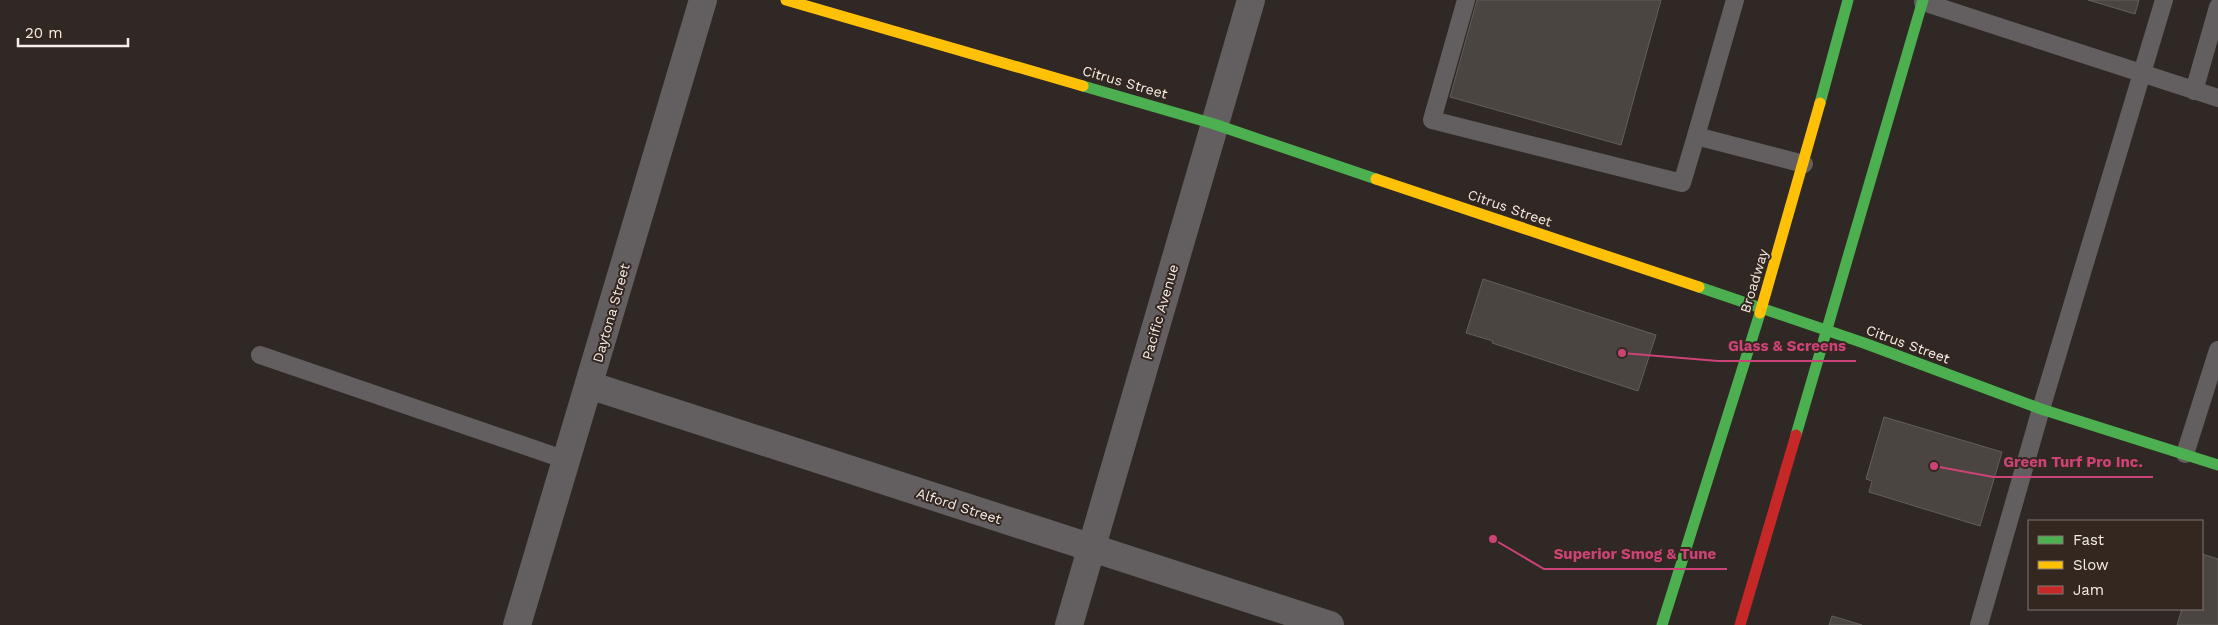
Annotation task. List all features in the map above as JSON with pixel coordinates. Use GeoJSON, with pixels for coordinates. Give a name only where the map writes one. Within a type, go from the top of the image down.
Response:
{"type":"FeatureCollection","features":[{"type":"Feature","properties":{"kind":"street","name":"Daytona Street"},"geometry":{"type":"LineString","coordinates":[[517,625],[703,0]]}},
{"type":"Feature","properties":{"kind":"street","name":"Citrus Street"},"geometry":{"type":"LineString","coordinates":[[786,0],[1214,124],[1825,330],[2041,409],[2218,465]]}},
{"type":"Feature","properties":{"kind":"street","name":"Pacific Avenue"},"geometry":{"type":"LineString","coordinates":[[1069,625],[1251,0]]}},
{"type":"Feature","properties":{"kind":"street","name":"Broadway"},"geometry":{"type":"LineString","coordinates":[[1662,625],[1714,467],[1804,164],[1848,0]]}},
{"type":"Feature","properties":{"kind":"street"},"geometry":{"type":"LineString","coordinates":[[1740,625],[1923,1]]}},
{"type":"Feature","properties":{"kind":"street","name":"Alford Street"},"geometry":{"type":"LineString","coordinates":[[589,386],[1330,625]]}},
{"type":"Feature","properties":{"kind":"lane"},"geometry":{"type":"LineString","coordinates":[[1466,0],[1432,120],[1682,183],[1735,0]]}},
{"type":"Feature","properties":{"kind":"lane"},"geometry":{"type":"LineString","coordinates":[[1979,625],[2041,409],[2164,0]]}},
{"type":"Feature","properties":{"kind":"lane"},"geometry":{"type":"LineString","coordinates":[[1923,1],[2218,98]]}},
{"type":"Feature","properties":{"kind":"lane"},"geometry":{"type":"LineString","coordinates":[[2194,91],[2218,7]]}},
{"type":"Feature","properties":{"kind":"lane"},"geometry":{"type":"LineString","coordinates":[[1696,136],[1804,164]]}},
{"type":"Feature","properties":{"kind":"lane"},"geometry":{"type":"LineString","coordinates":[[2185,454],[2218,350]]}},
{"type":"Feature","properties":{"kind":"lane"},"geometry":{"type":"LineString","coordinates":[[260,355],[566,460]]}},
{"type":"Feature","properties":{"kind":"building"},"geometry":{"type":"Polygon","coordinates":[[[1477,0],[1661,0],[1621,145],[1450,97],[1477,0]]]}},
{"type":"Feature","properties":{"kind":"building"},"geometry":{"type":"Polygon","coordinates":[[[2088,0],[2139,0],[2135,14],[2088,0]]]}},
{"type":"Feature","properties":{"kind":"building"},"geometry":{"type":"Polygon","coordinates":[[[1483,279],[1656,335],[1638,391],[1466,333],[1483,279]]]}},
{"type":"Feature","properties":{"kind":"building"},"geometry":{"type":"Polygon","coordinates":[[[1884,417],[2002,452],[1980,526],[1869,492],[1872,481],[1866,479],[1884,417]]]}},
{"type":"Feature","properties":{"kind":"building"},"geometry":{"type":"Polygon","coordinates":[[[2203,554],[2218,559],[2218,625],[2177,625],[2182,610],[2203,610],[2203,554]]]}},
{"type":"Feature","properties":{"kind":"building"},"geometry":{"type":"Polygon","coordinates":[[[1832,616],[1862,625],[1829,625],[1832,616]]]}},
{"type":"Feature","properties":{"kind":"traffic: fast"},"geometry":{"type":"LineString","coordinates":[[1820,103],[1848,0]]}},
{"type":"Feature","properties":{"kind":"traffic: fast"},"geometry":{"type":"LineString","coordinates":[[1796,435],[1923,0]]}},
{"type":"Feature","properties":{"kind":"traffic: fast"},"geometry":{"type":"LineString","coordinates":[[1083,86],[1214,124],[1376,179]]}},
{"type":"Feature","properties":{"kind":"traffic: fast"},"geometry":{"type":"LineString","coordinates":[[1699,287],[1864,343],[2041,409],[2218,465]]}},
{"type":"Feature","properties":{"kind":"traffic: fast"},"geometry":{"type":"LineString","coordinates":[[1662,625],[1760,313]]}},
{"type":"Feature","properties":{"kind":"traffic: slow"},"geometry":{"type":"LineString","coordinates":[[786,0],[1083,86]]}},
{"type":"Feature","properties":{"kind":"traffic: slow"},"geometry":{"type":"LineString","coordinates":[[1760,313],[1820,103]]}},
{"type":"Feature","properties":{"kind":"traffic: slow"},"geometry":{"type":"LineString","coordinates":[[1376,179],[1699,287]]}},
{"type":"Feature","properties":{"kind":"traffic: jam"},"geometry":{"type":"LineString","coordinates":[[1740,625],[1796,435]]}},
{"type":"Feature","properties":{"kind":"place","name":"Glass & Screens"},"geometry":{"type":"Point","coordinates":[1622,353]}},
{"type":"Feature","properties":{"kind":"place","name":"Green Turf Pro Inc."},"geometry":{"type":"Point","coordinates":[1934,466]}},
{"type":"Feature","properties":{"kind":"place","name":"Superior Smog & Tune"},"geometry":{"type":"Point","coordinates":[1493,539]}}]}
